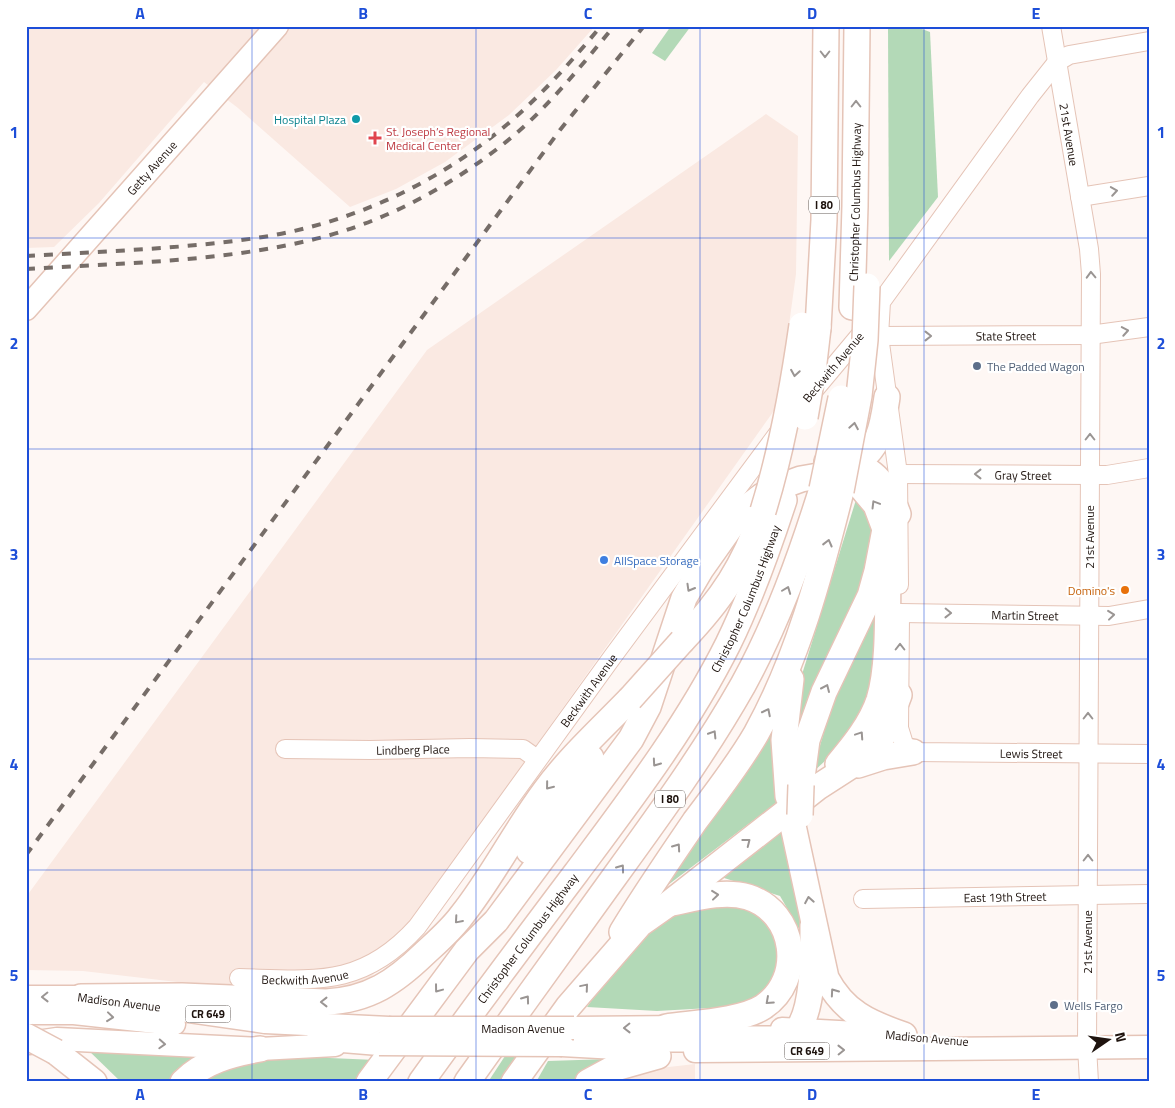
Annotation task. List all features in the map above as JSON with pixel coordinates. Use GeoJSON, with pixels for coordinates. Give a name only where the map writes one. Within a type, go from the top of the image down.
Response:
{"type":"FeatureCollection","features":[{"type":"Feature","properties":{"kind":"highway","name":"Christopher Columbus Highway"},"geometry":{"type":"LineString","coordinates":[[421,1082],[476,1005],[635,793],[684,721],[728,644],[763,565],[784,500],[808,402],[810,327],[822,268],[826,26]]}},
{"type":"Feature","properties":{"kind":"highway","name":"Christopher Columbus Highway"},"geometry":{"type":"LineString","coordinates":[[467,1082],[661,812],[722,719],[743,683],[781,605],[832,490],[852,307],[856,206],[857,30]]}},
{"type":"Feature","properties":{"kind":"highway"},"geometry":{"type":"LineString","coordinates":[[605,962],[644,895],[755,735],[799,640],[826,554],[832,490],[859,396],[865,340],[874,294],[868,255],[856,206]]}},
{"type":"Feature","properties":{"kind":"highway"},"geometry":{"type":"LineString","coordinates":[[81,996],[182,996],[339,1001],[362,997],[376,991],[400,976],[413,965],[461,917],[480,892],[545,792],[712,608],[736,574],[746,554],[762,511],[780,450],[810,327]]}},
{"type":"Feature","properties":{"kind":"highway"},"geometry":{"type":"LineString","coordinates":[[852,464],[860,460],[872,449],[882,430],[885,409]]}},
{"type":"Feature","properties":{"kind":"highway"},"geometry":{"type":"LineString","coordinates":[[467,950],[496,921],[631,739],[648,707],[684,598],[701,569],[752,494],[769,478],[803,466],[834,462],[852,464],[868,469],[880,480],[894,504],[888,560],[884,672],[880,695],[873,714],[860,736],[839,764],[800,801]]}},
{"type":"Feature","properties":{"kind":"highway"},"geometry":{"type":"LineString","coordinates":[[736,518],[754,501],[772,490],[801,479],[824,476],[851,481],[860,486],[892,523]]}},
{"type":"Feature","properties":{"kind":"highway"},"geometry":{"type":"LineString","coordinates":[[892,523],[870,596],[824,692],[808,740],[800,801],[804,873],[813,926],[826,978],[842,1003],[860,1017],[904,1035]]}},
{"type":"Feature","properties":{"kind":"highway"},"geometry":{"type":"LineString","coordinates":[[799,640],[790,688],[784,740],[800,801]]}},
{"type":"Feature","properties":{"kind":"highway"},"geometry":{"type":"LineString","coordinates":[[514,1082],[568,1006],[640,924],[800,801],[851,767],[872,750],[884,734],[900,695]]}},
{"type":"Feature","properties":{"kind":"highway"},"geometry":{"type":"LineString","coordinates":[[369,1082],[467,950],[486,916],[630,700]]}},
{"type":"Feature","properties":{"kind":"highway"},"geometry":{"type":"LineString","coordinates":[[851,767],[883,757],[913,752]]}},
{"type":"Feature","properties":{"kind":"highway"},"geometry":{"type":"LineString","coordinates":[[666,1027],[743,1015],[762,1007],[778,992],[785,980],[790,957],[790,947],[783,927],[768,908],[758,901],[728,894],[668,904]]}},
{"type":"Feature","properties":{"kind":"highway"},"geometry":{"type":"LineString","coordinates":[[635,1049],[659,1039],[778,1039],[789,1037],[798,1029],[808,1000],[812,974],[813,926]]}},
{"type":"Feature","properties":{"kind":"highway"},"geometry":{"type":"LineString","coordinates":[[26,1036],[56,1052],[94,1082]]}},
{"type":"Feature","properties":{"kind":"highway"},"geometry":{"type":"LineString","coordinates":[[183,1082],[201,1067],[230,1055],[260,1048]]}},
{"type":"Feature","properties":{"kind":"highway"},"geometry":{"type":"LineString","coordinates":[[588,1082],[622,1065],[680,1051]]}},
{"type":"Feature","properties":{"kind":"main road","name":"Getty Avenue"},"geometry":{"type":"LineString","coordinates":[[26,309],[277,26]]}},
{"type":"Feature","properties":{"kind":"main road","name":"Madison Avenue"},"geometry":{"type":"LineString","coordinates":[[26,997],[81,996],[265,1022],[384,1036]]}},
{"type":"Feature","properties":{"kind":"main road","name":"Madison Avenue"},"geometry":{"type":"LineString","coordinates":[[26,1013],[74,1013],[306,1039],[384,1036],[568,1037],[666,1027],[798,1029],[904,1035],[1020,1047]]}},
{"type":"Feature","properties":{"kind":"main road"},"geometry":{"type":"LineString","coordinates":[[26,1044],[57,1039],[260,1048],[384,1036]]}},
{"type":"Feature","properties":{"kind":"main road","name":"Madison Avenue"},"geometry":{"type":"LineString","coordinates":[[568,1037],[635,1049],[680,1051],[1149,1047]]}},
{"type":"Feature","properties":{"kind":"street","name":"21st Avenue"},"geometry":{"type":"LineString","coordinates":[[1051,26],[1091,274],[1087,1047],[1089,1082]]}},
{"type":"Feature","properties":{"kind":"street"},"geometry":{"type":"LineString","coordinates":[[1057,62],[1069,55],[1149,41]]}},
{"type":"Feature","properties":{"kind":"street","name":"Beckwith Avenue"},"geometry":{"type":"LineString","coordinates":[[239,978],[322,979],[351,972],[367,966],[396,947],[417,927],[537,759],[772,441],[861,334],[874,294],[1057,62]]}},
{"type":"Feature","properties":{"kind":"street"},"geometry":{"type":"LineString","coordinates":[[1080,197],[1149,186]]}},
{"type":"Feature","properties":{"kind":"street","name":"Beckwith Avenue"},"geometry":{"type":"LineString","coordinates":[[874,294],[885,409],[898,474],[892,523],[900,612],[899,728],[904,744],[913,752]]}},
{"type":"Feature","properties":{"kind":"street","name":"State Street"},"geometry":{"type":"LineString","coordinates":[[861,334],[879,336],[1090,335],[1149,327]]}},
{"type":"Feature","properties":{"kind":"street"},"geometry":{"type":"LineString","coordinates":[[797,410],[828,392],[850,391],[885,409]]}},
{"type":"Feature","properties":{"kind":"street","name":"Gray Street"},"geometry":{"type":"LineString","coordinates":[[898,474],[1107,475],[1149,468]]}},
{"type":"Feature","properties":{"kind":"street","name":"Martin Street"},"geometry":{"type":"LineString","coordinates":[[900,612],[1109,616],[1149,609]]}},
{"type":"Feature","properties":{"kind":"street","name":"Lindberg Place"},"geometry":{"type":"LineString","coordinates":[[285,749],[522,749],[537,759]]}},
{"type":"Feature","properties":{"kind":"street","name":"Lewis Street"},"geometry":{"type":"LineString","coordinates":[[913,752],[1149,754]]}},
{"type":"Feature","properties":{"kind":"street","name":"East 19th Street"},"geometry":{"type":"LineString","coordinates":[[863,899],[1149,894]]}},
{"type":"Feature","properties":{"kind":"shaded area","name":"St. Joseph’s Regional Medical Center"},"geometry":{"type":"Polygon","coordinates":[[[26,26],[595,26],[556,70],[509,115],[445,162],[396,189],[350,207],[238,108],[204,82],[99,203],[54,247],[26,248],[26,26]]]}},
{"type":"Feature","properties":{"kind":"shaded area"},"geometry":{"type":"Polygon","coordinates":[[[766,114],[798,136],[796,274],[778,405],[356,999],[314,998],[83,971],[26,970],[26,897],[427,350],[766,114]]]}},
{"type":"Feature","properties":{"kind":"shaded area"},"geometry":{"type":"Polygon","coordinates":[[[695,1064],[695,1082],[620,1082],[631,1075],[660,1068],[695,1064]]]}},
{"type":"Feature","properties":{"kind":"green space"},"geometry":{"type":"Polygon","coordinates":[[[671,26],[691,26],[665,61],[652,53],[671,26]]]}},
{"type":"Feature","properties":{"kind":"green space"},"geometry":{"type":"Polygon","coordinates":[[[888,26],[914,26],[930,32],[938,197],[889,261],[888,26]]]}},
{"type":"Feature","properties":{"kind":"green space"},"geometry":{"type":"Polygon","coordinates":[[[859,490],[881,527],[866,588],[801,744],[800,681],[859,490]]]}},
{"type":"Feature","properties":{"kind":"green space"},"geometry":{"type":"Polygon","coordinates":[[[883,588],[877,696],[856,732],[812,773],[831,708],[883,588]]]}},
{"type":"Feature","properties":{"kind":"green space"},"geometry":{"type":"Polygon","coordinates":[[[782,708],[783,798],[664,888],[782,708]]]}},
{"type":"Feature","properties":{"kind":"green space"},"geometry":{"type":"Polygon","coordinates":[[[784,826],[808,929],[802,934],[780,896],[721,877],[784,826]]]}},
{"type":"Feature","properties":{"kind":"green space"},"geometry":{"type":"Polygon","coordinates":[[[703,902],[756,905],[784,940],[783,979],[745,1006],[657,1011],[587,1007],[628,948],[672,911],[703,902]]]}},
{"type":"Feature","properties":{"kind":"green space"},"geometry":{"type":"Polygon","coordinates":[[[85,1047],[213,1053],[180,1082],[121,1082],[85,1047]]]}},
{"type":"Feature","properties":{"kind":"green space"},"geometry":{"type":"Polygon","coordinates":[[[260,1055],[376,1060],[361,1082],[194,1082],[260,1055]]]}},
{"type":"Feature","properties":{"kind":"green space"},"geometry":{"type":"Polygon","coordinates":[[[505,1056],[524,1056],[510,1082],[488,1082],[505,1056]]]}},
{"type":"Feature","properties":{"kind":"green space"},"geometry":{"type":"Polygon","coordinates":[[[609,1059],[572,1082],[536,1082],[548,1061],[609,1059]]]}},
{"type":"Feature","properties":{"kind":"railway"},"geometry":{"type":"LineString","coordinates":[[26,256],[145,249],[234,241],[296,231],[360,211],[421,183],[478,148],[517,116],[543,91],[601,26]]}},
{"type":"Feature","properties":{"kind":"railway"},"geometry":{"type":"LineString","coordinates":[[26,269],[170,260],[241,253],[338,233],[391,213],[466,171],[512,137],[553,98],[614,26]]}},
{"type":"Feature","properties":{"kind":"railway"},"geometry":{"type":"LineString","coordinates":[[26,855],[560,130],[644,26]]}},
{"type":"Feature","properties":{"kind":"place","name":"Hospital Plaza"},"geometry":{"type":"Point","coordinates":[356,119]}},
{"type":"Feature","properties":{"kind":"place","name":"St. Joseph’s Regional Medical Center"},"geometry":{"type":"Point","coordinates":[375,138]}},
{"type":"Feature","properties":{"kind":"place","name":"The Padded Wagon"},"geometry":{"type":"Point","coordinates":[977,366]}},
{"type":"Feature","properties":{"kind":"place","name":"AllSpace Storage"},"geometry":{"type":"Point","coordinates":[604,560]}},
{"type":"Feature","properties":{"kind":"place","name":"Domino's"},"geometry":{"type":"Point","coordinates":[1125,590]}},
{"type":"Feature","properties":{"kind":"place","name":"Wells Fargo"},"geometry":{"type":"Point","coordinates":[1054,1005]}}]}
